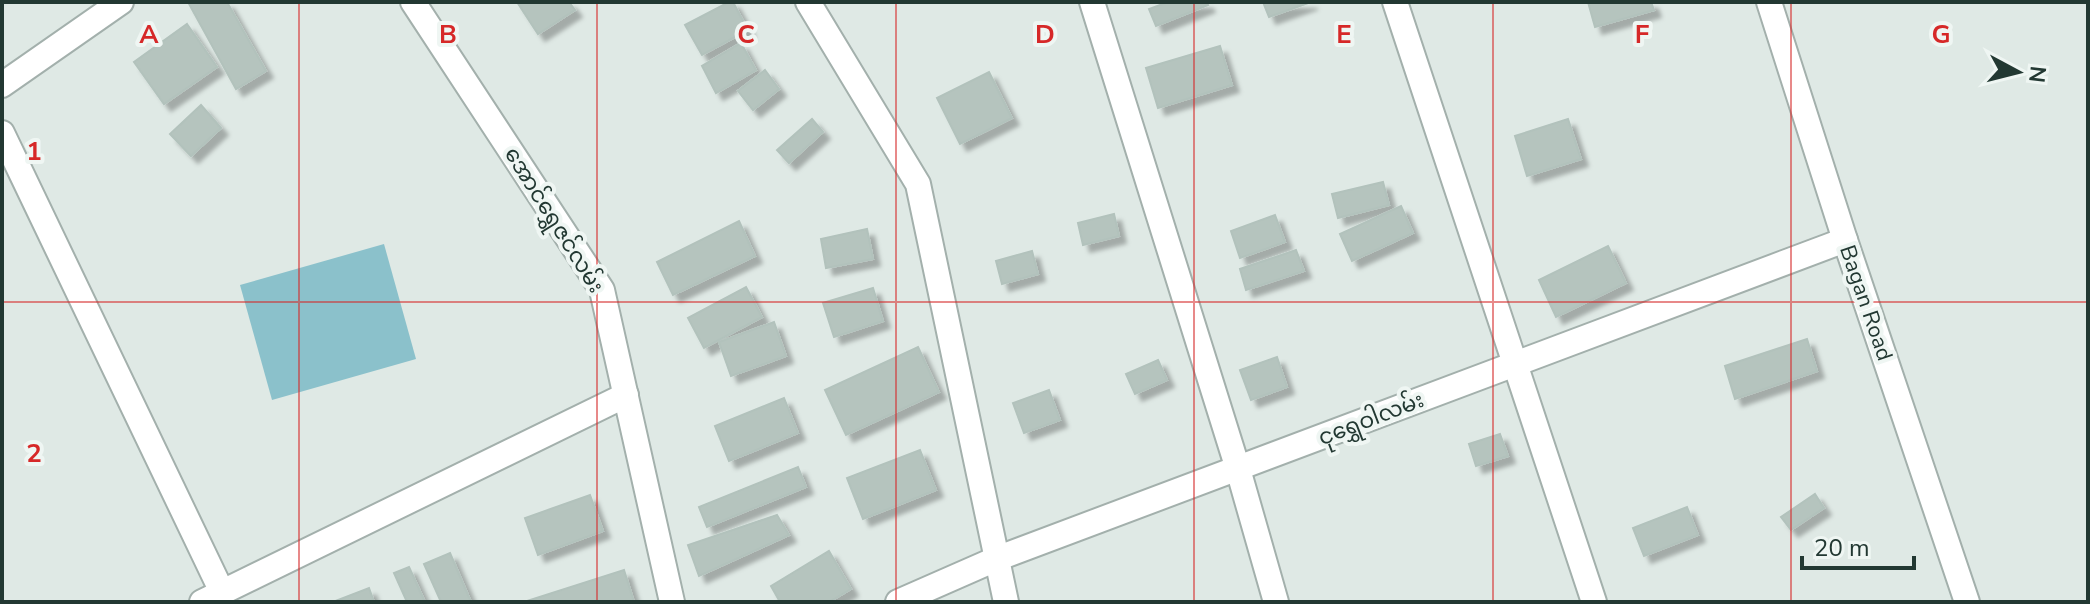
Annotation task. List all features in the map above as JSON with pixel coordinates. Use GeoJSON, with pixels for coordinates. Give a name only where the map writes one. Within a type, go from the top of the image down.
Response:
{"type":"FeatureCollection","features":[{"type":"Feature","properties":{"kind":"street"},"geometry":{"type":"LineString","coordinates":[[2,85],[121,2]]}},
{"type":"Feature","properties":{"kind":"street","name":"အောင်ရွှေဇင်လမ်း"},"geometry":{"type":"LineString","coordinates":[[413,2],[602,290],[672,602]]}},
{"type":"Feature","properties":{"kind":"street"},"geometry":{"type":"LineString","coordinates":[[808,2],[918,184],[1006,602]]}},
{"type":"Feature","properties":{"kind":"street"},"geometry":{"type":"LineString","coordinates":[[1092,2],[1238,469],[1276,602]]}},
{"type":"Feature","properties":{"kind":"street"},"geometry":{"type":"LineString","coordinates":[[1395,2],[1594,602]]}},
{"type":"Feature","properties":{"kind":"street","name":"Bagan Road"},"geometry":{"type":"LineString","coordinates":[[1769,2],[1845,240],[1967,602]]}},
{"type":"Feature","properties":{"kind":"street"},"geometry":{"type":"LineString","coordinates":[[2,133],[212,597],[626,395]]}},
{"type":"Feature","properties":{"kind":"street","name":"ငုရွှေဝါလမ်း"},"geometry":{"type":"LineString","coordinates":[[898,602],[996,559],[1845,240]]}},
{"type":"Feature","properties":{"kind":"water"},"geometry":{"type":"Polygon","coordinates":[[[384,244],[416,359],[272,400],[240,285],[384,244]]]}},
{"type":"Feature","properties":{"kind":"building"},"geometry":{"type":"Polygon","coordinates":[[[188,2],[227,2],[266,71],[236,89],[188,2]]]}},
{"type":"Feature","properties":{"kind":"building"},"geometry":{"type":"Polygon","coordinates":[[[517,2],[569,2],[575,10],[538,34],[517,2]]]}},
{"type":"Feature","properties":{"kind":"building"},"geometry":{"type":"Polygon","coordinates":[[[733,2],[748,30],[702,55],[685,25],[733,2]]]}},
{"type":"Feature","properties":{"kind":"building"},"geometry":{"type":"Polygon","coordinates":[[[1168,2],[1206,2],[1208,5],[1156,26],[1149,9],[1168,2]]]}},
{"type":"Feature","properties":{"kind":"building"},"geometry":{"type":"Polygon","coordinates":[[[1263,2],[1311,2],[1269,17],[1263,2]]]}},
{"type":"Feature","properties":{"kind":"building"},"geometry":{"type":"Polygon","coordinates":[[[1588,2],[1651,2],[1654,10],[1595,27],[1588,2]]]}},
{"type":"Feature","properties":{"kind":"building"},"geometry":{"type":"Polygon","coordinates":[[[187,24],[217,67],[164,104],[134,62],[187,24]]]}},
{"type":"Feature","properties":{"kind":"building"},"geometry":{"type":"Polygon","coordinates":[[[741,43],[756,70],[716,93],[702,66],[741,43]]]}},
{"type":"Feature","properties":{"kind":"building"},"geometry":{"type":"Polygon","coordinates":[[[1220,46],[1232,85],[1158,108],[1146,68],[1220,46]]]}},
{"type":"Feature","properties":{"kind":"building"},"geometry":{"type":"Polygon","coordinates":[[[765,70],[779,89],[753,110],[738,91],[765,70]]]}},
{"type":"Feature","properties":{"kind":"building"},"geometry":{"type":"Polygon","coordinates":[[[989,72],[1012,118],[960,144],[937,98],[989,72]]]}},
{"type":"Feature","properties":{"kind":"building"},"geometry":{"type":"Polygon","coordinates":[[[201,105],[221,128],[191,156],[170,134],[201,105]]]}},
{"type":"Feature","properties":{"kind":"building"},"geometry":{"type":"Polygon","coordinates":[[[812,119],[823,132],[789,163],[777,150],[812,119]]]}},
{"type":"Feature","properties":{"kind":"building"},"geometry":{"type":"Polygon","coordinates":[[[1568,119],[1581,159],[1527,176],[1515,136],[1568,119]]]}},
{"type":"Feature","properties":{"kind":"building"},"geometry":{"type":"Polygon","coordinates":[[[1383,182],[1389,205],[1338,218],[1332,194],[1383,182]]]}},
{"type":"Feature","properties":{"kind":"building"},"geometry":{"type":"Polygon","coordinates":[[[1401,206],[1413,233],[1352,261],[1340,234],[1401,206]]]}},
{"type":"Feature","properties":{"kind":"building"},"geometry":{"type":"Polygon","coordinates":[[[1114,214],[1119,236],[1083,245],[1078,223],[1114,214]]]}},
{"type":"Feature","properties":{"kind":"building"},"geometry":{"type":"Polygon","coordinates":[[[1275,215],[1285,242],[1240,258],[1231,231],[1275,215]]]}},
{"type":"Feature","properties":{"kind":"building"},"geometry":{"type":"Polygon","coordinates":[[[739,221],[755,256],[673,295],[657,262],[739,221]]]}},
{"type":"Feature","properties":{"kind":"building"},"geometry":{"type":"Polygon","coordinates":[[[867,229],[873,259],[826,268],[821,239],[867,229]]]}},
{"type":"Feature","properties":{"kind":"building"},"geometry":{"type":"Polygon","coordinates":[[[1608,246],[1626,283],[1556,317],[1539,280],[1608,246]]]}},
{"type":"Feature","properties":{"kind":"building"},"geometry":{"type":"Polygon","coordinates":[[[1296,250],[1304,271],[1246,290],[1240,269],[1296,250]]]}},
{"type":"Feature","properties":{"kind":"building"},"geometry":{"type":"Polygon","coordinates":[[[1032,251],[1038,274],[1002,284],[996,261],[1032,251]]]}},
{"type":"Feature","properties":{"kind":"building"},"geometry":{"type":"Polygon","coordinates":[[[746,287],[762,317],[704,348],[688,318],[746,287]]]}},
{"type":"Feature","properties":{"kind":"building"},"geometry":{"type":"Polygon","coordinates":[[[873,288],[883,321],[834,337],[823,303],[873,288]]]}},
{"type":"Feature","properties":{"kind":"building"},"geometry":{"type":"Polygon","coordinates":[[[774,322],[786,356],[731,376],[719,342],[774,322]]]}},
{"type":"Feature","properties":{"kind":"building"},"geometry":{"type":"Polygon","coordinates":[[[1807,339],[1817,371],[1735,399],[1725,366],[1807,339]]]}},
{"type":"Feature","properties":{"kind":"building"},"geometry":{"type":"Polygon","coordinates":[[[918,347],[939,392],[846,435],[825,390],[918,347]]]}},
{"type":"Feature","properties":{"kind":"building"},"geometry":{"type":"Polygon","coordinates":[[[1277,357],[1287,387],[1251,400],[1240,370],[1277,357]]]}},
{"type":"Feature","properties":{"kind":"building"},"geometry":{"type":"Polygon","coordinates":[[[1158,360],[1167,380],[1135,394],[1126,374],[1158,360]]]}},
{"type":"Feature","properties":{"kind":"building"},"geometry":{"type":"Polygon","coordinates":[[[1049,390],[1060,420],[1024,433],[1013,403],[1049,390]]]}},
{"type":"Feature","properties":{"kind":"building"},"geometry":{"type":"Polygon","coordinates":[[[784,398],[798,433],[729,461],[715,426],[784,398]]]}},
{"type":"Feature","properties":{"kind":"building"},"geometry":{"type":"Polygon","coordinates":[[[1500,434],[1508,456],[1476,466],[1469,444],[1500,434]]]}},
{"type":"Feature","properties":{"kind":"building"},"geometry":{"type":"Polygon","coordinates":[[[920,450],[936,490],[863,519],[847,478],[920,450]]]}},
{"type":"Feature","properties":{"kind":"building"},"geometry":{"type":"Polygon","coordinates":[[[798,467],[806,487],[707,527],[699,507],[798,467]]]}},
{"type":"Feature","properties":{"kind":"building"},"geometry":{"type":"Polygon","coordinates":[[[1815,494],[1824,508],[1791,530],[1781,517],[1815,494]]]}},
{"type":"Feature","properties":{"kind":"building"},"geometry":{"type":"Polygon","coordinates":[[[590,495],[603,531],[538,555],[525,518],[590,495]]]}},
{"type":"Feature","properties":{"kind":"building"},"geometry":{"type":"Polygon","coordinates":[[[1687,507],[1698,535],[1644,556],[1633,528],[1687,507]]]}},
{"type":"Feature","properties":{"kind":"building"},"geometry":{"type":"Polygon","coordinates":[[[777,515],[789,535],[699,576],[688,545],[777,515]]]}},
{"type":"Feature","properties":{"kind":"building"},"geometry":{"type":"Polygon","coordinates":[[[829,551],[851,589],[829,602],[780,602],[771,586],[829,551]]]}},
{"type":"Feature","properties":{"kind":"building"},"geometry":{"type":"Polygon","coordinates":[[[450,553],[471,602],[441,602],[424,564],[450,553]]]}},
{"type":"Feature","properties":{"kind":"building"},"geometry":{"type":"Polygon","coordinates":[[[409,567],[425,602],[407,602],[394,573],[409,567]]]}},
{"type":"Feature","properties":{"kind":"building"},"geometry":{"type":"Polygon","coordinates":[[[624,570],[634,602],[527,602],[527,601],[624,570]]]}},
{"type":"Feature","properties":{"kind":"building"},"geometry":{"type":"Polygon","coordinates":[[[369,588],[374,602],[333,602],[369,588]]]}}]}
